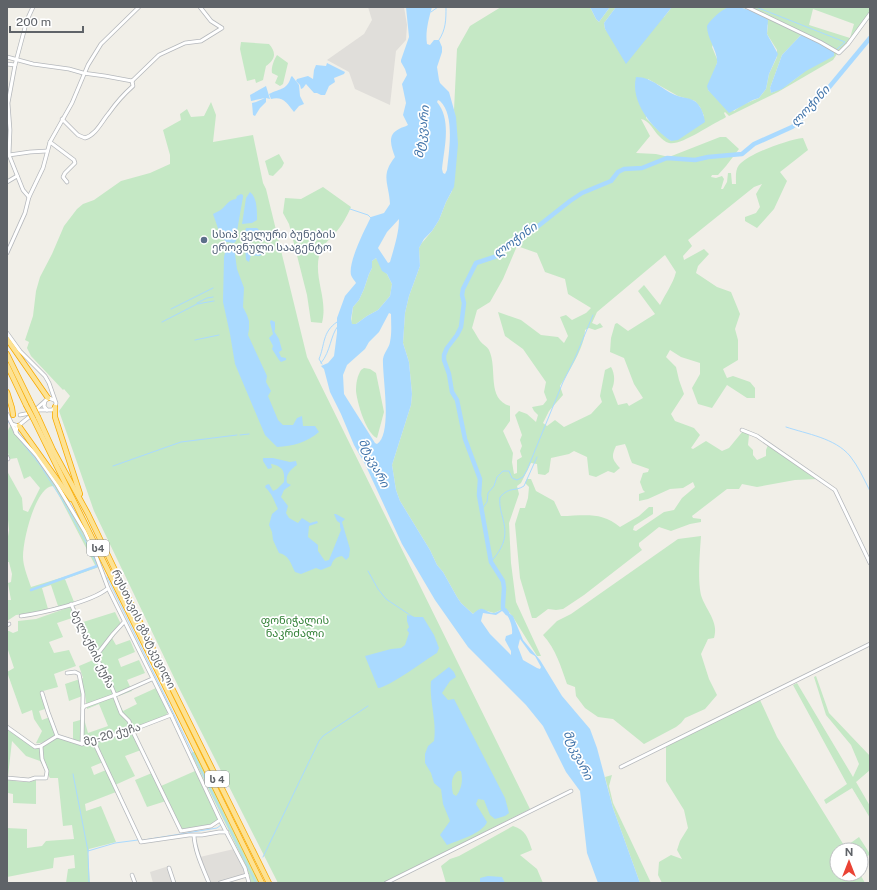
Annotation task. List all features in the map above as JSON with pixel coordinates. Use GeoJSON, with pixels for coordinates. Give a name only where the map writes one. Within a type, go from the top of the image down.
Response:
{"type":"FeatureCollection","features":[{"type":"Feature","properties":{"kind":"highway"},"geometry":{"type":"LineString","coordinates":[[7,339],[47,399]]}},
{"type":"Feature","properties":{"kind":"highway","name":"რუსთავის გზატკეცილი"},"geometry":{"type":"LineString","coordinates":[[7,354],[83,518],[269,883]]}},
{"type":"Feature","properties":{"kind":"highway","name":"რუსთავის გზატკეცილი"},"geometry":{"type":"LineString","coordinates":[[7,365],[29,404]]}},
{"type":"Feature","properties":{"kind":"highway"},"geometry":{"type":"LineString","coordinates":[[7,392],[12,408],[12,419]]}},
{"type":"Feature","properties":{"kind":"highway"},"geometry":{"type":"LineString","coordinates":[[55,407],[55,417],[77,486],[88,514]]}},
{"type":"Feature","properties":{"kind":"highway","name":"რუსთავის გზატკეცილი"},"geometry":{"type":"LineString","coordinates":[[36,418],[88,514],[261,882]]}},
{"type":"Feature","properties":{"kind":"highway"},"geometry":{"type":"LineString","coordinates":[[18,426],[44,459],[83,518]]}},
{"type":"Feature","properties":{"kind":"street"},"geometry":{"type":"LineString","coordinates":[[29,197],[22,190],[9,155],[8,143],[10,130],[8,103],[14,65],[27,20],[33,7]]}},
{"type":"Feature","properties":{"kind":"street"},"geometry":{"type":"LineString","coordinates":[[7,253],[25,213],[29,197],[43,168],[50,142],[72,103],[84,73],[100,44],[139,7]]}},
{"type":"Feature","properties":{"kind":"street"},"geometry":{"type":"LineString","coordinates":[[132,81],[159,55],[185,43],[201,41],[222,28],[211,21],[200,7]]}},
{"type":"Feature","properties":{"kind":"street"},"geometry":{"type":"LineString","coordinates":[[747,7],[820,42],[839,53],[848,44],[870,14]]}},
{"type":"Feature","properties":{"kind":"street"},"geometry":{"type":"LineString","coordinates":[[7,57],[33,64],[132,81]]}},
{"type":"Feature","properties":{"kind":"street"},"geometry":{"type":"LineString","coordinates":[[7,64],[14,65]]}},
{"type":"Feature","properties":{"kind":"street"},"geometry":{"type":"LineString","coordinates":[[62,120],[78,135],[83,138],[88,137],[133,86],[132,81]]}},
{"type":"Feature","properties":{"kind":"street"},"geometry":{"type":"LineString","coordinates":[[50,142],[74,160],[75,163],[64,173],[63,177],[67,182]]}},
{"type":"Feature","properties":{"kind":"street"},"geometry":{"type":"LineString","coordinates":[[9,155],[47,151]]}},
{"type":"Feature","properties":{"kind":"street"},"geometry":{"type":"LineString","coordinates":[[7,182],[17,176]]}},
{"type":"Feature","properties":{"kind":"street"},"geometry":{"type":"LineString","coordinates":[[7,333],[23,354],[45,376],[56,403],[52,410],[34,413],[18,426],[16,432]]}},
{"type":"Feature","properties":{"kind":"street"},"geometry":{"type":"LineString","coordinates":[[48,410],[44,406],[50,388]]}},
{"type":"Feature","properties":{"kind":"street"},"geometry":{"type":"LineString","coordinates":[[47,399],[54,400]]}},
{"type":"Feature","properties":{"kind":"street"},"geometry":{"type":"LineString","coordinates":[[7,426],[12,419],[20,414],[33,412],[47,399]]}},
{"type":"Feature","properties":{"kind":"street"},"geometry":{"type":"LineString","coordinates":[[7,414],[18,426]]}},
{"type":"Feature","properties":{"kind":"street"},"geometry":{"type":"LineString","coordinates":[[20,414],[23,418],[23,422]]}},
{"type":"Feature","properties":{"kind":"street"},"geometry":{"type":"LineString","coordinates":[[12,419],[16,432],[36,455],[57,485],[77,518],[96,556],[108,588],[124,622],[245,868],[249,883]]}},
{"type":"Feature","properties":{"kind":"street"},"geometry":{"type":"LineString","coordinates":[[742,430],[757,436],[835,490],[870,563]]}},
{"type":"Feature","properties":{"kind":"street"},"geometry":{"type":"LineString","coordinates":[[21,616],[71,604],[101,594],[106,590]]}},
{"type":"Feature","properties":{"kind":"street","name":"ბელაქნის ქუჩა"},"geometry":{"type":"LineString","coordinates":[[71,604],[88,642],[110,683],[122,714],[129,721],[181,831],[211,826],[221,821]]}},
{"type":"Feature","properties":{"kind":"street"},"geometry":{"type":"LineString","coordinates":[[96,656],[112,634],[124,622]]}},
{"type":"Feature","properties":{"kind":"street"},"geometry":{"type":"LineString","coordinates":[[621,767],[870,644]]}},
{"type":"Feature","properties":{"kind":"street"},"geometry":{"type":"LineString","coordinates":[[67,673],[75,672],[79,674],[83,694],[82,744]]}},
{"type":"Feature","properties":{"kind":"street"},"geometry":{"type":"LineString","coordinates":[[82,709],[85,706],[152,679]]}},
{"type":"Feature","properties":{"kind":"street"},"geometry":{"type":"LineString","coordinates":[[7,727],[35,746],[41,746],[57,736],[42,693]]}},
{"type":"Feature","properties":{"kind":"street","name":"მე-20 ქუჩა"},"geometry":{"type":"LineString","coordinates":[[57,736],[82,744],[132,730],[171,715]]}},
{"type":"Feature","properties":{"kind":"street"},"geometry":{"type":"LineString","coordinates":[[92,741],[94,742],[141,842],[189,834],[194,836],[227,832]]}},
{"type":"Feature","properties":{"kind":"street"},"geometry":{"type":"LineString","coordinates":[[7,778],[29,780],[35,778],[46,778],[48,771],[42,759],[41,746]]}},
{"type":"Feature","properties":{"kind":"street"},"geometry":{"type":"LineString","coordinates":[[386,883],[571,791]]}},
{"type":"Feature","properties":{"kind":"street"},"geometry":{"type":"LineString","coordinates":[[194,836],[194,843],[209,883]]}},
{"type":"Feature","properties":{"kind":"street"},"geometry":{"type":"LineString","coordinates":[[169,868],[174,883]]}},
{"type":"Feature","properties":{"kind":"street"},"geometry":{"type":"LineString","coordinates":[[132,875],[135,883]]}},
{"type":"Feature","properties":{"kind":"street"},"geometry":{"type":"LineString","coordinates":[[220,883],[247,875]]}},
{"type":"Feature","properties":{"kind":"shaded area"},"geometry":{"type":"Polygon","coordinates":[[[368,7],[404,7],[407,25],[406,40],[396,51],[390,105],[355,89],[349,72],[327,60],[364,34],[372,20],[368,7]]]}},
{"type":"Feature","properties":{"kind":"shaded area"},"geometry":{"type":"Polygon","coordinates":[[[234,849],[243,866],[245,874],[216,883],[211,883],[200,857],[234,849]]]}},
{"type":"Feature","properties":{"kind":"shaded area"},"geometry":{"type":"Polygon","coordinates":[[[169,866],[176,883],[153,883],[150,872],[169,866]]]}},
{"type":"Feature","properties":{"kind":"green space"},"geometry":{"type":"Polygon","coordinates":[[[501,7],[590,7],[599,22],[610,7],[616,7],[604,23],[605,29],[613,39],[664,17],[672,7],[730,7],[728,8],[712,47],[717,63],[708,90],[734,111],[742,105],[759,98],[766,89],[769,74],[777,57],[777,50],[767,34],[768,25],[750,10],[739,7],[870,7],[870,11],[859,28],[851,39],[836,52],[837,54],[833,60],[778,92],[729,116],[725,112],[726,117],[688,138],[674,143],[668,143],[659,136],[649,124],[641,119],[650,136],[636,153],[656,154],[669,157],[720,137],[726,137],[739,149],[718,175],[712,175],[711,177],[716,178],[722,176],[724,179],[721,189],[723,189],[727,182],[728,173],[731,173],[732,184],[736,184],[737,169],[744,160],[769,148],[788,141],[803,138],[808,150],[780,172],[787,181],[774,209],[757,228],[745,221],[745,217],[756,213],[760,207],[756,194],[762,184],[754,187],[688,240],[692,246],[683,256],[684,260],[704,249],[709,254],[698,266],[696,273],[717,287],[731,292],[740,314],[735,329],[738,340],[738,360],[723,369],[727,378],[733,376],[750,382],[755,388],[755,398],[747,398],[727,385],[712,408],[698,404],[692,388],[700,374],[700,363],[681,357],[670,350],[666,357],[676,367],[684,394],[671,414],[675,421],[694,428],[700,435],[691,448],[693,449],[706,441],[722,451],[729,448],[743,431],[749,435],[748,445],[753,450],[753,455],[757,460],[766,456],[768,445],[817,479],[795,480],[757,487],[742,484],[739,489],[727,489],[692,516],[693,518],[701,519],[701,522],[690,524],[671,531],[659,527],[639,543],[642,550],[584,595],[563,609],[548,609],[536,618],[532,618],[520,578],[515,524],[520,508],[525,508],[528,498],[529,487],[525,483],[527,479],[531,479],[536,491],[554,501],[561,516],[599,516],[620,527],[639,516],[649,507],[653,507],[653,514],[634,526],[633,530],[636,531],[664,512],[674,510],[682,498],[695,487],[693,482],[683,488],[670,489],[648,499],[639,501],[639,494],[645,492],[640,482],[643,473],[648,472],[649,469],[632,463],[625,444],[616,446],[613,453],[613,458],[620,468],[614,473],[608,471],[596,477],[589,475],[587,457],[574,451],[569,454],[551,458],[549,472],[545,475],[538,474],[537,464],[531,463],[521,483],[517,486],[519,494],[509,523],[511,563],[516,602],[541,656],[537,656],[508,611],[503,609],[494,613],[480,609],[473,614],[461,603],[400,501],[396,490],[392,465],[411,405],[412,394],[409,362],[403,343],[405,313],[409,296],[420,266],[419,248],[439,220],[452,191],[456,131],[454,110],[457,49],[470,26],[501,7]],[[813,9],[809,25],[850,38],[854,24],[813,9]],[[801,35],[782,55],[770,88],[771,93],[795,80],[827,48],[801,35]],[[648,79],[646,118],[671,141],[704,116],[700,107],[695,101],[678,96],[648,79]],[[517,246],[503,279],[490,302],[477,310],[472,328],[480,341],[489,350],[492,358],[495,390],[498,397],[510,406],[510,421],[503,431],[513,453],[512,462],[514,474],[517,473],[517,460],[522,457],[520,451],[522,446],[520,440],[522,435],[515,415],[519,411],[527,414],[536,422],[538,415],[532,407],[543,405],[547,400],[544,392],[546,382],[523,349],[505,336],[498,312],[521,320],[541,335],[558,337],[564,343],[568,336],[560,317],[566,315],[572,320],[586,313],[591,308],[568,294],[565,279],[545,272],[537,253],[517,246]],[[665,255],[597,312],[592,323],[597,325],[600,323],[603,327],[595,330],[589,328],[585,330],[579,351],[560,386],[563,395],[549,411],[543,423],[547,426],[555,420],[564,427],[591,414],[602,402],[600,396],[605,370],[611,367],[614,378],[612,389],[618,405],[627,403],[629,406],[643,398],[634,384],[624,358],[610,352],[611,338],[615,324],[617,323],[628,331],[655,314],[638,291],[644,285],[660,305],[676,272],[665,255]]]}},
{"type":"Feature","properties":{"kind":"green space"},"geometry":{"type":"Polygon","coordinates":[[[241,42],[269,44],[272,47],[274,56],[266,66],[263,80],[256,83],[255,79],[247,81],[240,49],[241,42]]]}},
{"type":"Feature","properties":{"kind":"green space"},"geometry":{"type":"Polygon","coordinates":[[[277,55],[288,63],[283,84],[280,86],[275,83],[278,76],[272,73],[273,64],[277,55]]]}},
{"type":"Feature","properties":{"kind":"green space","name":"ფონიჭალის ნაკრძალი"},"geometry":{"type":"Polygon","coordinates":[[[211,102],[216,115],[213,142],[253,135],[263,183],[266,189],[307,357],[530,809],[383,883],[278,883],[181,692],[94,511],[59,411],[70,396],[31,356],[27,348],[29,342],[25,340],[33,316],[36,291],[40,277],[64,226],[77,209],[83,204],[94,200],[121,181],[150,173],[170,164],[170,155],[163,130],[181,120],[180,114],[187,109],[191,117],[204,116],[211,102]]]}},
{"type":"Feature","properties":{"kind":"green space"},"geometry":{"type":"Polygon","coordinates":[[[279,154],[284,163],[273,176],[269,175],[265,161],[279,154]]]}},
{"type":"Feature","properties":{"kind":"green space"},"geometry":{"type":"Polygon","coordinates":[[[323,187],[351,207],[338,230],[323,246],[319,256],[318,273],[323,306],[322,323],[311,322],[307,295],[289,224],[283,213],[285,198],[301,199],[323,187]]]}},
{"type":"Feature","properties":{"kind":"green space"},"geometry":{"type":"Polygon","coordinates":[[[376,258],[392,284],[390,296],[378,310],[356,324],[352,324],[353,307],[359,300],[372,268],[372,261],[376,258]]]}},
{"type":"Feature","properties":{"kind":"green space"},"geometry":{"type":"Polygon","coordinates":[[[364,368],[370,369],[376,373],[384,412],[377,438],[369,431],[360,410],[356,391],[357,380],[361,370],[364,368]]]}},
{"type":"Feature","properties":{"kind":"green space"},"geometry":{"type":"Polygon","coordinates":[[[11,425],[60,493],[81,529],[99,567],[65,579],[74,602],[37,615],[36,613],[16,615],[7,621],[7,600],[11,600],[8,583],[11,582],[12,574],[9,562],[7,562],[9,530],[7,510],[7,471],[22,498],[23,510],[28,512],[40,488],[30,476],[24,479],[17,458],[10,459],[6,442],[11,425]],[[54,486],[46,489],[41,494],[33,511],[27,531],[23,550],[23,561],[31,587],[96,567],[54,486]],[[51,585],[42,588],[48,609],[58,606],[51,585]]]}},
{"type":"Feature","properties":{"kind":"green space"},"geometry":{"type":"Polygon","coordinates":[[[701,536],[699,567],[700,592],[714,622],[715,633],[714,638],[708,639],[701,654],[709,679],[717,695],[705,709],[685,718],[676,727],[644,744],[613,719],[598,717],[585,708],[576,696],[575,687],[567,684],[555,652],[548,640],[543,635],[557,621],[571,614],[678,539],[701,536]]]}},
{"type":"Feature","properties":{"kind":"green space"},"geometry":{"type":"Polygon","coordinates":[[[70,607],[75,617],[57,623],[63,637],[49,642],[54,653],[69,650],[76,666],[54,674],[58,687],[43,691],[48,708],[39,711],[42,720],[50,717],[55,736],[43,742],[36,743],[42,731],[34,719],[32,710],[22,714],[7,672],[14,668],[7,647],[7,631],[13,633],[18,631],[18,621],[36,619],[70,607]]]}},
{"type":"Feature","properties":{"kind":"green space"},"geometry":{"type":"Polygon","coordinates":[[[115,612],[122,626],[112,638],[116,645],[130,640],[135,652],[118,659],[121,667],[139,660],[145,673],[127,680],[132,691],[116,697],[123,711],[137,704],[134,698],[156,688],[168,712],[166,715],[131,730],[96,740],[82,742],[73,740],[73,722],[84,719],[88,733],[108,726],[99,704],[87,709],[85,695],[69,701],[65,684],[83,678],[79,666],[98,658],[80,623],[115,612]]]}},
{"type":"Feature","properties":{"kind":"green space"},"geometry":{"type":"Polygon","coordinates":[[[816,676],[829,713],[870,756],[870,770],[856,782],[870,806],[870,818],[852,788],[826,804],[824,800],[847,784],[793,685],[797,683],[853,777],[859,764],[851,745],[826,715],[814,677],[816,676]]]}},
{"type":"Feature","properties":{"kind":"green space"},"geometry":{"type":"Polygon","coordinates":[[[760,700],[777,737],[842,842],[829,842],[829,882],[865,883],[662,883],[658,875],[659,862],[671,855],[682,859],[677,850],[680,841],[688,828],[684,810],[666,781],[666,746],[760,700]]]}},
{"type":"Feature","properties":{"kind":"green space"},"geometry":{"type":"Polygon","coordinates":[[[7,730],[38,747],[57,737],[82,744],[93,743],[103,762],[91,767],[94,775],[106,770],[116,792],[85,804],[86,811],[101,806],[116,842],[89,849],[90,883],[66,883],[68,869],[75,868],[74,855],[54,858],[53,868],[7,877],[7,828],[27,829],[27,848],[42,846],[46,841],[74,839],[72,825],[63,826],[58,778],[50,778],[40,761],[26,756],[12,741],[7,776],[7,730]]]}},
{"type":"Feature","properties":{"kind":"green space"},"geometry":{"type":"Polygon","coordinates":[[[131,731],[141,750],[125,756],[135,776],[115,785],[95,743],[131,731]]]}},
{"type":"Feature","properties":{"kind":"green space"},"geometry":{"type":"Polygon","coordinates":[[[196,751],[261,883],[251,883],[247,868],[191,753],[196,751]]]}},
{"type":"Feature","properties":{"kind":"green space"},"geometry":{"type":"Polygon","coordinates":[[[195,771],[219,821],[212,825],[184,830],[181,829],[161,786],[195,771]]]}},
{"type":"Feature","properties":{"kind":"green space"},"geometry":{"type":"Polygon","coordinates":[[[152,773],[166,801],[147,807],[135,780],[152,773]]]}},
{"type":"Feature","properties":{"kind":"green space"},"geometry":{"type":"Polygon","coordinates":[[[612,775],[609,786],[613,803],[651,883],[640,883],[613,808],[605,777],[612,775]]]}},
{"type":"Feature","properties":{"kind":"green space"},"geometry":{"type":"Polygon","coordinates":[[[8,780],[26,782],[36,780],[36,804],[13,803],[13,794],[8,793],[8,780]]]}},
{"type":"Feature","properties":{"kind":"green space"},"geometry":{"type":"Polygon","coordinates":[[[513,826],[524,832],[528,838],[532,850],[520,855],[537,869],[543,883],[446,883],[441,866],[450,859],[459,856],[513,826]]]}},
{"type":"Feature","properties":{"kind":"green space"},"geometry":{"type":"Polygon","coordinates":[[[859,837],[862,842],[852,842],[859,837]]]}},
{"type":"Feature","properties":{"kind":"water","name":"მტკვარი"},"geometry":{"type":"Polygon","coordinates":[[[406,7],[432,7],[427,30],[427,44],[430,45],[434,40],[439,40],[442,47],[442,52],[437,67],[439,80],[449,92],[456,117],[458,144],[454,187],[439,220],[419,248],[420,266],[409,296],[405,313],[403,343],[409,362],[412,394],[411,405],[392,465],[396,490],[400,501],[461,603],[473,614],[480,609],[494,613],[503,609],[513,616],[523,640],[540,660],[562,696],[590,729],[597,748],[613,808],[640,883],[598,883],[587,853],[580,791],[566,772],[543,726],[526,705],[468,647],[435,600],[402,544],[365,464],[354,445],[330,392],[324,369],[321,366],[328,363],[334,356],[337,318],[345,296],[356,283],[351,275],[354,254],[371,217],[384,213],[390,204],[386,180],[388,169],[395,157],[391,138],[392,135],[400,128],[408,125],[403,115],[406,103],[402,84],[407,75],[401,60],[409,37],[406,7]],[[438,100],[437,102],[442,109],[446,126],[442,169],[443,173],[445,174],[447,170],[450,134],[448,115],[445,107],[440,101],[438,100]],[[399,219],[387,232],[378,248],[388,263],[390,262],[397,235],[399,219]],[[376,258],[372,261],[372,268],[359,300],[353,307],[351,319],[352,324],[356,324],[378,310],[390,296],[392,284],[387,274],[382,271],[376,258]],[[389,313],[379,332],[369,342],[365,349],[347,365],[343,375],[344,394],[377,444],[382,438],[385,429],[386,404],[383,359],[391,339],[391,314],[389,313]],[[502,611],[496,615],[483,613],[481,621],[490,634],[511,655],[511,651],[505,640],[506,636],[512,634],[509,617],[502,611]],[[520,639],[518,647],[523,660],[537,668],[540,669],[541,667],[535,656],[530,653],[520,639]]]}},
{"type":"Feature","properties":{"kind":"water"},"geometry":{"type":"Polygon","coordinates":[[[590,7],[610,7],[599,22],[590,7]]]}},
{"type":"Feature","properties":{"kind":"water"},"geometry":{"type":"Polygon","coordinates":[[[616,7],[672,7],[626,64],[605,29],[604,23],[616,7]]]}},
{"type":"Feature","properties":{"kind":"water"},"geometry":{"type":"Polygon","coordinates":[[[729,7],[739,7],[758,14],[768,20],[767,34],[778,54],[769,74],[766,89],[759,98],[729,113],[708,90],[707,86],[717,63],[717,58],[707,31],[707,26],[713,18],[723,10],[729,7]]]}},
{"type":"Feature","properties":{"kind":"water"},"geometry":{"type":"Polygon","coordinates":[[[801,35],[834,51],[834,56],[806,71],[782,89],[771,93],[770,88],[782,55],[801,35]]]}},
{"type":"Feature","properties":{"kind":"water"},"geometry":{"type":"Polygon","coordinates":[[[327,63],[345,72],[344,74],[334,78],[335,82],[329,86],[325,95],[314,93],[306,84],[301,89],[300,85],[296,81],[297,79],[308,76],[313,79],[316,65],[326,66],[327,63]]]}},
{"type":"Feature","properties":{"kind":"water"},"geometry":{"type":"Polygon","coordinates":[[[292,76],[299,85],[300,96],[304,104],[299,106],[294,112],[282,99],[271,99],[269,94],[285,87],[292,76]]]}},
{"type":"Feature","properties":{"kind":"water"},"geometry":{"type":"Polygon","coordinates":[[[636,77],[648,79],[673,94],[696,102],[701,109],[705,122],[678,140],[671,141],[650,122],[639,105],[636,96],[636,77]]]}},
{"type":"Feature","properties":{"kind":"water"},"geometry":{"type":"Polygon","coordinates":[[[266,86],[270,99],[266,98],[266,102],[255,116],[253,115],[252,103],[265,98],[251,101],[250,95],[266,86]]]}},
{"type":"Feature","properties":{"kind":"water"},"geometry":{"type":"Polygon","coordinates":[[[250,192],[254,197],[257,209],[257,220],[252,223],[242,224],[246,198],[250,192]]]}},
{"type":"Feature","properties":{"kind":"water"},"geometry":{"type":"Polygon","coordinates":[[[241,194],[243,197],[236,241],[234,243],[226,242],[220,234],[213,214],[221,210],[228,202],[236,199],[237,196],[241,194]]]}},
{"type":"Feature","properties":{"kind":"water"},"geometry":{"type":"Polygon","coordinates":[[[246,228],[257,228],[260,231],[262,239],[244,242],[242,240],[246,228]]]}},
{"type":"Feature","properties":{"kind":"water"},"geometry":{"type":"Polygon","coordinates":[[[227,245],[234,247],[237,269],[244,288],[243,307],[249,321],[248,335],[267,376],[266,382],[271,391],[268,396],[278,420],[283,425],[293,425],[297,418],[302,416],[303,426],[315,426],[319,432],[309,439],[299,443],[277,447],[265,435],[235,364],[223,302],[224,257],[227,245]]]}},
{"type":"Feature","properties":{"kind":"water"},"geometry":{"type":"Polygon","coordinates":[[[245,247],[262,247],[264,248],[264,254],[259,256],[251,255],[249,262],[246,260],[245,247]]]}},
{"type":"Feature","properties":{"kind":"water"},"geometry":{"type":"Polygon","coordinates":[[[271,320],[275,322],[274,331],[279,339],[282,350],[279,352],[281,357],[286,358],[286,360],[281,362],[272,349],[273,346],[269,338],[273,334],[270,322],[271,320]]]}},
{"type":"Feature","properties":{"kind":"water"},"geometry":{"type":"Polygon","coordinates":[[[263,458],[273,458],[290,462],[296,461],[297,465],[291,470],[287,477],[287,483],[291,485],[284,490],[281,497],[288,506],[286,513],[289,518],[298,523],[302,518],[310,523],[317,521],[318,523],[309,526],[308,537],[318,545],[318,551],[325,561],[329,560],[341,530],[340,523],[337,521],[334,514],[345,519],[342,522],[350,549],[349,557],[346,560],[340,556],[335,559],[331,566],[321,570],[316,568],[301,574],[295,572],[287,558],[279,553],[273,540],[269,525],[272,514],[278,509],[265,487],[269,484],[273,491],[277,489],[284,482],[284,472],[281,468],[271,464],[272,468],[268,469],[263,461],[263,458]]]}},
{"type":"Feature","properties":{"kind":"water"},"geometry":{"type":"Polygon","coordinates":[[[407,615],[423,617],[434,635],[439,648],[437,653],[407,673],[390,684],[378,688],[365,656],[401,648],[405,645],[409,633],[407,630],[409,627],[407,615]]]}},
{"type":"Feature","properties":{"kind":"water"},"geometry":{"type":"Polygon","coordinates":[[[449,667],[454,672],[456,677],[450,681],[442,693],[448,700],[454,699],[505,798],[509,813],[495,819],[490,815],[484,800],[478,799],[476,804],[487,822],[485,826],[469,836],[447,845],[440,835],[450,821],[443,804],[441,789],[434,783],[431,773],[425,763],[425,754],[428,746],[434,741],[435,734],[431,681],[449,667]],[[458,771],[454,775],[452,781],[453,794],[456,796],[462,784],[461,771],[458,771]]]}},
{"type":"Feature","properties":{"kind":"water"},"geometry":{"type":"Polygon","coordinates":[[[488,876],[502,877],[505,883],[480,883],[480,878],[488,876]]]}},
{"type":"Feature","properties":{"kind":"waterway"},"geometry":{"type":"LineString","coordinates":[[431,12],[438,7]]}},
{"type":"Feature","properties":{"kind":"waterway"},"geometry":{"type":"LineString","coordinates":[[439,40],[445,24],[446,7]]}},
{"type":"Feature","properties":{"kind":"waterway"},"geometry":{"type":"LineString","coordinates":[[756,7],[845,42],[837,49]]}},
{"type":"Feature","properties":{"kind":"waterway","name":"ლოჭინი"},"geometry":{"type":"LineString","coordinates":[[507,613],[503,608],[503,581],[491,562],[479,495],[480,479],[465,439],[457,400],[452,392],[449,374],[444,360],[444,355],[447,348],[461,327],[464,303],[462,295],[463,289],[476,263],[497,256],[520,236],[537,227],[570,201],[582,193],[611,181],[618,172],[624,169],[642,168],[667,158],[695,160],[708,157],[742,154],[754,144],[792,127],[800,121],[803,115],[826,91],[870,38]]}},
{"type":"Feature","properties":{"kind":"waterway"},"geometry":{"type":"LineString","coordinates":[[350,209],[368,215],[371,218]]}},
{"type":"Feature","properties":{"kind":"waterway"},"geometry":{"type":"LineString","coordinates":[[171,309],[213,288]]}},
{"type":"Feature","properties":{"kind":"waterway"},"geometry":{"type":"LineString","coordinates":[[197,303],[213,297]]}},
{"type":"Feature","properties":{"kind":"waterway"},"geometry":{"type":"LineString","coordinates":[[162,322],[197,304],[214,301]]}},
{"type":"Feature","properties":{"kind":"waterway"},"geometry":{"type":"LineString","coordinates":[[482,509],[487,502],[488,493],[494,486],[497,477],[503,471],[509,471],[512,478],[517,480],[523,477],[593,315]]}},
{"type":"Feature","properties":{"kind":"waterway"},"geometry":{"type":"LineString","coordinates":[[322,364],[319,359],[326,334],[337,322]]}},
{"type":"Feature","properties":{"kind":"waterway"},"geometry":{"type":"LineString","coordinates":[[321,363],[327,354],[333,334],[338,326]]}},
{"type":"Feature","properties":{"kind":"waterway"},"geometry":{"type":"LineString","coordinates":[[195,340],[219,335]]}},
{"type":"Feature","properties":{"kind":"waterway"},"geometry":{"type":"LineString","coordinates":[[7,418],[9,423]]}},
{"type":"Feature","properties":{"kind":"waterway"},"geometry":{"type":"LineString","coordinates":[[786,427],[820,437],[844,450],[856,464],[870,491]]}},
{"type":"Feature","properties":{"kind":"waterway"},"geometry":{"type":"LineString","coordinates":[[240,435],[249,434]]}},
{"type":"Feature","properties":{"kind":"waterway"},"geometry":{"type":"LineString","coordinates":[[16,435],[40,465],[66,506],[87,544]]}},
{"type":"Feature","properties":{"kind":"waterway"},"geometry":{"type":"LineString","coordinates":[[113,466],[181,442],[237,435]]}},
{"type":"Feature","properties":{"kind":"waterway"},"geometry":{"type":"LineString","coordinates":[[491,562],[499,552],[505,537],[500,508],[500,497],[507,491],[524,486],[537,457]]}},
{"type":"Feature","properties":{"kind":"waterway"},"geometry":{"type":"LineString","coordinates":[[89,547],[97,566]]}},
{"type":"Feature","properties":{"kind":"waterway"},"geometry":{"type":"LineString","coordinates":[[31,590],[97,566]]}},
{"type":"Feature","properties":{"kind":"waterway"},"geometry":{"type":"LineString","coordinates":[[368,571],[378,589],[386,599],[413,617]]}},
{"type":"Feature","properties":{"kind":"waterway"},"geometry":{"type":"LineString","coordinates":[[107,577],[256,883]]}},
{"type":"Feature","properties":{"kind":"waterway"},"geometry":{"type":"LineString","coordinates":[[263,857],[319,741],[323,736],[368,706]]}},
{"type":"Feature","properties":{"kind":"waterway"},"geometry":{"type":"LineString","coordinates":[[73,774],[88,851],[115,843],[138,840]]}},
{"type":"Feature","properties":{"kind":"waterway"},"geometry":{"type":"LineString","coordinates":[[144,840],[217,828],[221,825]]}},
{"type":"Feature","properties":{"kind":"waterway"},"geometry":{"type":"LineString","coordinates":[[88,851],[89,883]]}},
{"type":"Feature","properties":{"kind":"place","name":"სსიპ ველური ბუნების ეროვნული სააგენტო"},"geometry":{"type":"Point","coordinates":[204,240]}}]}
